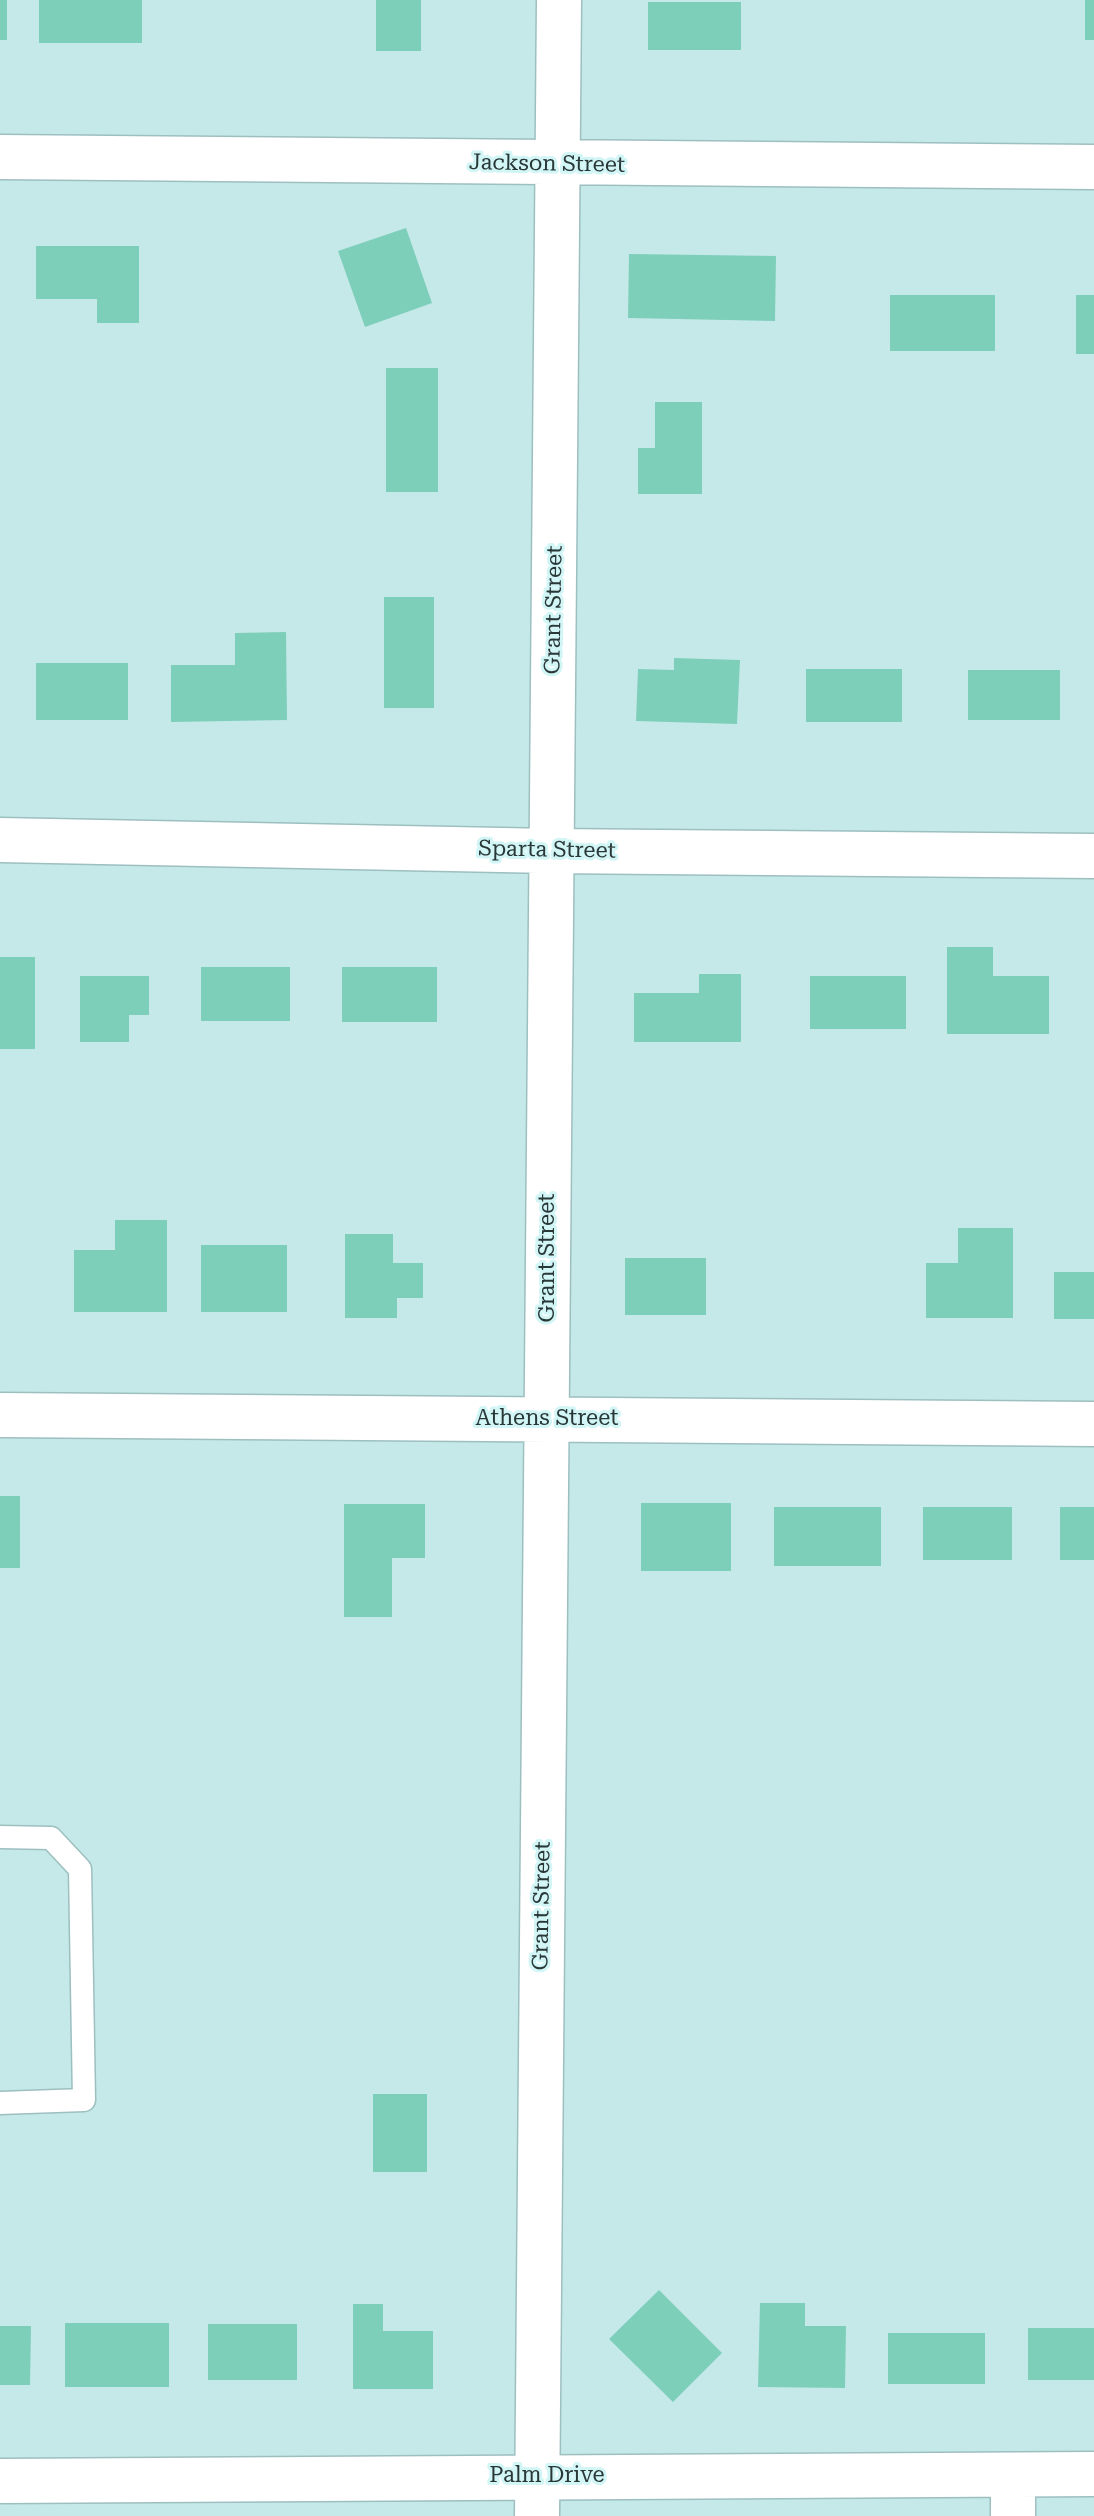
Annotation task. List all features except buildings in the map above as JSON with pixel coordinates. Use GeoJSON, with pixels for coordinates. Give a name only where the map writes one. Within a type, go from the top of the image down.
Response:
{"type":"FeatureCollection","features":[{"type":"Feature","properties":{"kind":"street","name":"Grant Street"},"geometry":{"type":"LineString","coordinates":[[537,2496],[559,0]]}},
{"type":"Feature","properties":{"kind":"street","name":"Jackson Street"},"geometry":{"type":"LineString","coordinates":[[0,157],[558,165],[1094,167]]}},
{"type":"Feature","properties":{"kind":"street","name":"Sparta Street"},"geometry":{"type":"LineString","coordinates":[[0,840],[551,851],[1094,856]]}},
{"type":"Feature","properties":{"kind":"street","name":"Athens Street"},"geometry":{"type":"LineString","coordinates":[[0,1415],[1094,1424]]}},
{"type":"Feature","properties":{"kind":"street","name":"Palm Drive"},"geometry":{"type":"LineString","coordinates":[[0,2481],[537,2496],[1013,2496],[1094,2474]]}},
{"type":"Feature","properties":{"kind":"lane"},"geometry":{"type":"LineString","coordinates":[[0,1837],[51,1838],[80,1869],[84,2100],[0,2103]]}}]}
